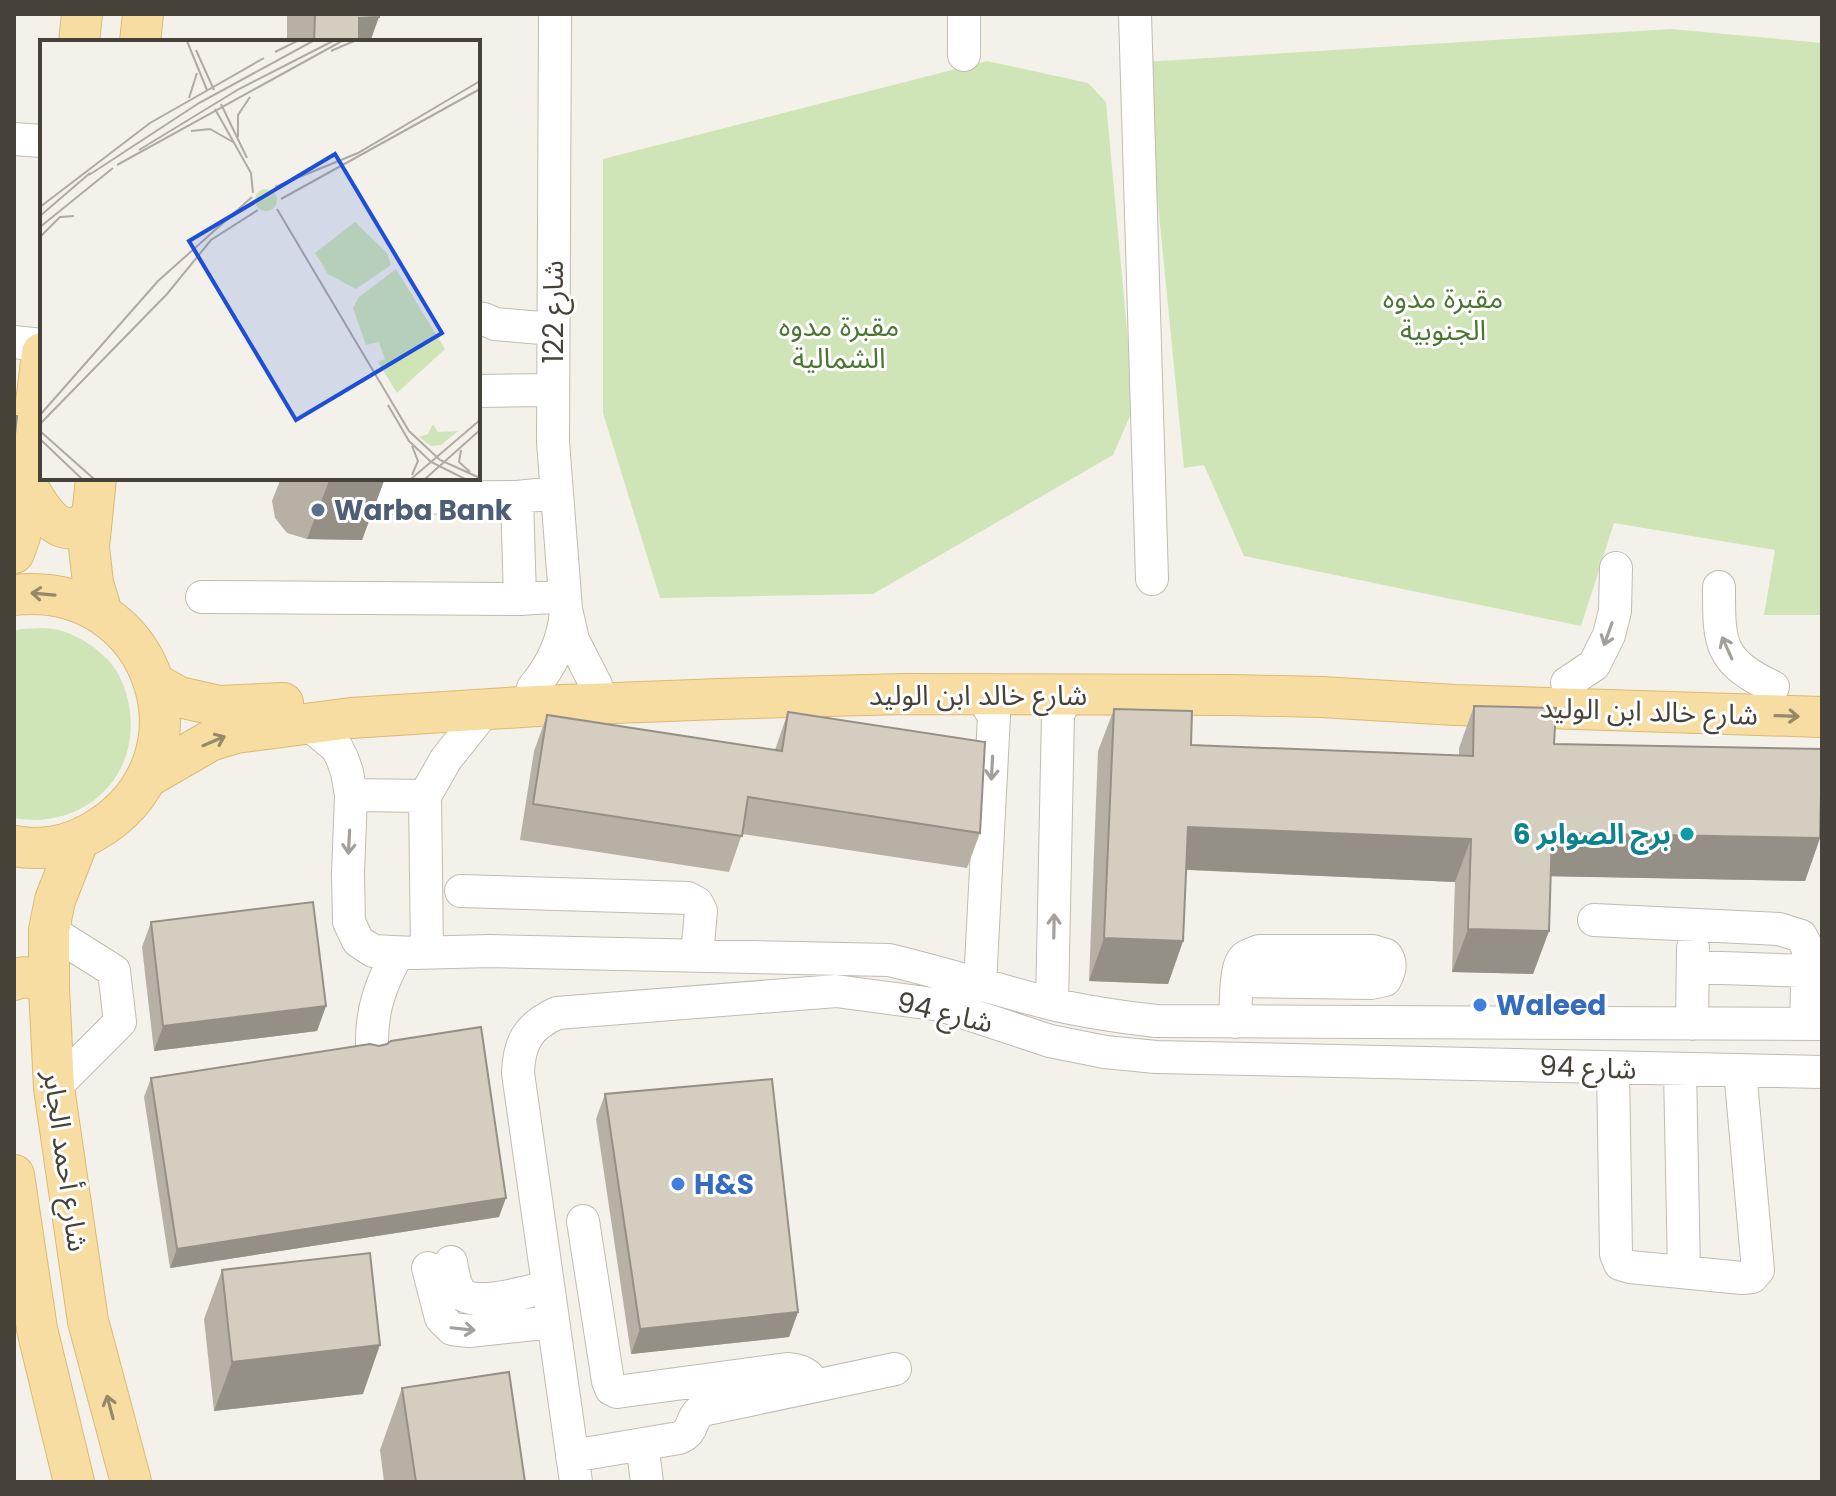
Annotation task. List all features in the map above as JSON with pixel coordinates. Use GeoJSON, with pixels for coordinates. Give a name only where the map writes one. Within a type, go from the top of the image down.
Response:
{"type":"FeatureCollection","features":[{"type":"Feature","properties":{"kind":"main road"},"geometry":{"type":"LineString","coordinates":[[79,40],[82,14]]}},
{"type":"Feature","properties":{"kind":"main road"},"geometry":{"type":"LineString","coordinates":[[140,40],[143,14]]}},
{"type":"Feature","properties":{"kind":"main road"},"geometry":{"type":"LineString","coordinates":[[14,553],[20,536],[40,369]]}},
{"type":"Feature","properties":{"kind":"main road"},"geometry":{"type":"LineString","coordinates":[[96,480],[89,547],[93,583],[102,613]]}},
{"type":"Feature","properties":{"kind":"main road"},"geometry":{"type":"LineString","coordinates":[[26,484],[43,512],[60,525],[73,528],[92,518]]}},
{"type":"Feature","properties":{"kind":"main road"},"geometry":{"type":"LineString","coordinates":[[14,595],[56,595],[102,613],[134,643],[146,662],[154,683],[159,712],[154,760],[129,804],[106,825],[79,839],[52,847],[14,846]]}},
{"type":"Feature","properties":{"kind":"main road","name":"شارع خالد ابن الوليد"},"geometry":{"type":"LineString","coordinates":[[154,683],[179,697],[219,706],[740,677],[946,671],[1822,689]]}},
{"type":"Feature","properties":{"kind":"main road","name":"شارع خالد ابن الوليد"},"geometry":{"type":"LineString","coordinates":[[146,778],[210,741],[236,733],[351,718],[720,699],[889,694],[1321,697],[1455,705],[1822,717]]}},
{"type":"Feature","properties":{"kind":"main road","name":"شارع أحمد الجابر"},"geometry":{"type":"LineString","coordinates":[[79,839],[55,900],[32,984],[54,1088],[88,1321],[131,1482]]}},
{"type":"Feature","properties":{"kind":"main road","name":"شارع أحمد الجابر"},"geometry":{"type":"LineString","coordinates":[[14,1175],[26,1333],[74,1482]]}},
{"type":"Feature","properties":{"kind":"street","name":"شارع 122"},"geometry":{"type":"LineString","coordinates":[[533,688],[559,646],[564,628],[565,602],[553,442],[555,14]]}},
{"type":"Feature","properties":{"kind":"street"},"geometry":{"type":"LineString","coordinates":[[964,14],[964,55]]}},
{"type":"Feature","properties":{"kind":"street"},"geometry":{"type":"LineString","coordinates":[[1135,14],[1152,579]]}},
{"type":"Feature","properties":{"kind":"street"},"geometry":{"type":"LineString","coordinates":[[14,139],[40,141]]}},
{"type":"Feature","properties":{"kind":"street"},"geometry":{"type":"LineString","coordinates":[[481,319],[500,312],[552,320]]}},
{"type":"Feature","properties":{"kind":"street"},"geometry":{"type":"LineString","coordinates":[[14,342],[40,345]]}},
{"type":"Feature","properties":{"kind":"street"},"geometry":{"type":"LineString","coordinates":[[480,391],[553,390]]}},
{"type":"Feature","properties":{"kind":"street"},"geometry":{"type":"LineString","coordinates":[[386,498],[517,497],[557,493]]}},
{"type":"Feature","properties":{"kind":"street"},"geometry":{"type":"LineString","coordinates":[[517,497],[520,599]]}},
{"type":"Feature","properties":{"kind":"street"},"geometry":{"type":"LineString","coordinates":[[1567,683],[1594,665],[1609,635],[1615,611],[1616,568]]}},
{"type":"Feature","properties":{"kind":"street"},"geometry":{"type":"LineString","coordinates":[[1719,587],[1719,622],[1723,645],[1732,660],[1750,676],[1773,687]]}},
{"type":"Feature","properties":{"kind":"street"},"geometry":{"type":"LineString","coordinates":[[202,597],[565,602]]}},
{"type":"Feature","properties":{"kind":"street","name":"شارع 122"},"geometry":{"type":"LineString","coordinates":[[565,602],[573,640],[596,685]]}},
{"type":"Feature","properties":{"kind":"street"},"geometry":{"type":"LineString","coordinates":[[980,694],[994,716],[980,984]]}},
{"type":"Feature","properties":{"kind":"street"},"geometry":{"type":"LineString","coordinates":[[1052,1004],[1058,714],[1069,694]]}},
{"type":"Feature","properties":{"kind":"street"},"geometry":{"type":"LineString","coordinates":[[380,1044],[375,1005],[384,979],[413,952],[425,796],[451,752],[486,709]]}},
{"type":"Feature","properties":{"kind":"street"},"geometry":{"type":"LineString","coordinates":[[308,724],[337,748],[342,758],[351,795],[349,922],[358,941],[373,951],[889,960],[1052,1004],[1156,1021],[1814,1024],[1808,949],[1801,936],[1779,929],[1594,920]]}},
{"type":"Feature","properties":{"kind":"street"},"geometry":{"type":"LineString","coordinates":[[351,795],[425,796]]}},
{"type":"Feature","properties":{"kind":"street"},"geometry":{"type":"LineString","coordinates":[[461,891],[688,898],[697,903],[701,911],[697,955]]}},
{"type":"Feature","properties":{"kind":"street"},"geometry":{"type":"LineString","coordinates":[[1692,1024],[1694,925]]}},
{"type":"Feature","properties":{"kind":"street"},"geometry":{"type":"LineString","coordinates":[[49,930],[114,971],[120,1022],[54,1088]]}},
{"type":"Feature","properties":{"kind":"street"},"geometry":{"type":"LineString","coordinates":[[1693,967],[1808,971]]}},
{"type":"Feature","properties":{"kind":"street"},"geometry":{"type":"LineString","coordinates":[[1235,1022],[1238,981]]}},
{"type":"Feature","properties":{"kind":"street","name":"شارع 94"},"geometry":{"type":"LineString","coordinates":[[574,1469],[518,1073],[519,1055],[527,1034],[541,1020],[557,1013],[836,991],[941,1005],[1050,1041],[1105,1052],[1156,1057],[1822,1072]]}},
{"type":"Feature","properties":{"kind":"street"},"geometry":{"type":"LineString","coordinates":[[1539,1024],[1540,1066]]}},
{"type":"Feature","properties":{"kind":"street"},"geometry":{"type":"LineString","coordinates":[[1613,1068],[1616,1254],[1620,1264],[1742,1278],[1752,1277],[1758,1270],[1740,1070]]}},
{"type":"Feature","properties":{"kind":"street"},"geometry":{"type":"LineString","coordinates":[[1680,1069],[1684,1272]]}},
{"type":"Feature","properties":{"kind":"street"},"geometry":{"type":"LineString","coordinates":[[583,1221],[611,1389],[617,1392],[787,1369],[805,1373],[815,1386]]}},
{"type":"Feature","properties":{"kind":"street"},"geometry":{"type":"LineString","coordinates":[[548,1287],[475,1300],[461,1293],[440,1265],[441,1318],[452,1329],[469,1331],[553,1322]]}},
{"type":"Feature","properties":{"kind":"street"},"geometry":{"type":"LineString","coordinates":[[574,1469],[642,1444],[684,1436],[702,1410],[895,1369]]}},
{"type":"Feature","properties":{"kind":"street"},"geometry":{"type":"LineString","coordinates":[[642,1444],[647,1482]]}},
{"type":"Feature","properties":{"kind":"green space","name":"مقبرة مدوه الجنوبية"},"geometry":{"type":"Polygon","coordinates":[[[1671,29],[1822,43],[1822,615],[1764,615],[1775,550],[1614,523],[1581,626],[1244,556],[1204,465],[1184,468],[1144,62],[1671,29]]]}},
{"type":"Feature","properties":{"kind":"green space","name":"مقبرة مدوه الشمالية"},"geometry":{"type":"Polygon","coordinates":[[[987,61],[1088,83],[1106,102],[1134,407],[1113,455],[873,594],[660,598],[603,413],[603,159],[987,61]]]}},
{"type":"Feature","properties":{"kind":"green space"},"geometry":{"type":"Polygon","coordinates":[[[58,630],[91,646],[117,672],[129,706],[131,731],[117,776],[84,807],[63,816],[39,820],[14,818],[14,631],[58,630]]]}},
{"type":"Feature","properties":{"kind":"building"},"geometry":{"type":"Polygon","coordinates":[[[315,14],[379,14],[379,17],[359,18],[359,40],[314,40],[315,14]]]}},
{"type":"Feature","properties":{"kind":"building"},"geometry":{"type":"Polygon","coordinates":[[[14,416],[17,416],[14,443],[14,416]]]}},
{"type":"Feature","properties":{"kind":"building"},"geometry":{"type":"Polygon","coordinates":[[[1474,706],[1556,708],[1554,744],[1822,749],[1820,838],[1552,833],[1549,931],[1468,929],[1471,839],[1188,827],[1183,941],[1104,938],[1114,709],[1192,711],[1191,745],[1473,756],[1474,706]]]}},
{"type":"Feature","properties":{"kind":"building"},"geometry":{"type":"Polygon","coordinates":[[[788,712],[985,742],[980,833],[748,797],[742,836],[533,804],[547,715],[782,751],[788,712]]]}},
{"type":"Feature","properties":{"kind":"building"},"geometry":{"type":"Polygon","coordinates":[[[313,902],[326,1006],[163,1026],[151,922],[313,902]]]}},
{"type":"Feature","properties":{"kind":"building"},"geometry":{"type":"Polygon","coordinates":[[[481,1027],[506,1198],[177,1249],[151,1078],[370,1044],[379,1046],[391,1041],[481,1027]]]}},
{"type":"Feature","properties":{"kind":"building"},"geometry":{"type":"Polygon","coordinates":[[[772,1079],[798,1312],[640,1329],[605,1094],[772,1079]]]}},
{"type":"Feature","properties":{"kind":"building"},"geometry":{"type":"Polygon","coordinates":[[[370,1253],[380,1345],[232,1362],[222,1270],[370,1253]]]}},
{"type":"Feature","properties":{"kind":"building"},"geometry":{"type":"Polygon","coordinates":[[[509,1372],[525,1482],[416,1482],[402,1388],[509,1372]]]}},
{"type":"Feature","properties":{"kind":"place","name":"Warba Bank"},"geometry":{"type":"Point","coordinates":[318,510]}},
{"type":"Feature","properties":{"kind":"place","name":"برج الصوابر 6"},"geometry":{"type":"Point","coordinates":[1687,834]}},
{"type":"Feature","properties":{"kind":"place","name":"Waleed"},"geometry":{"type":"Point","coordinates":[1480,1005]}},
{"type":"Feature","properties":{"kind":"place","name":"H&S"},"geometry":{"type":"Point","coordinates":[678,1184]}}]}
